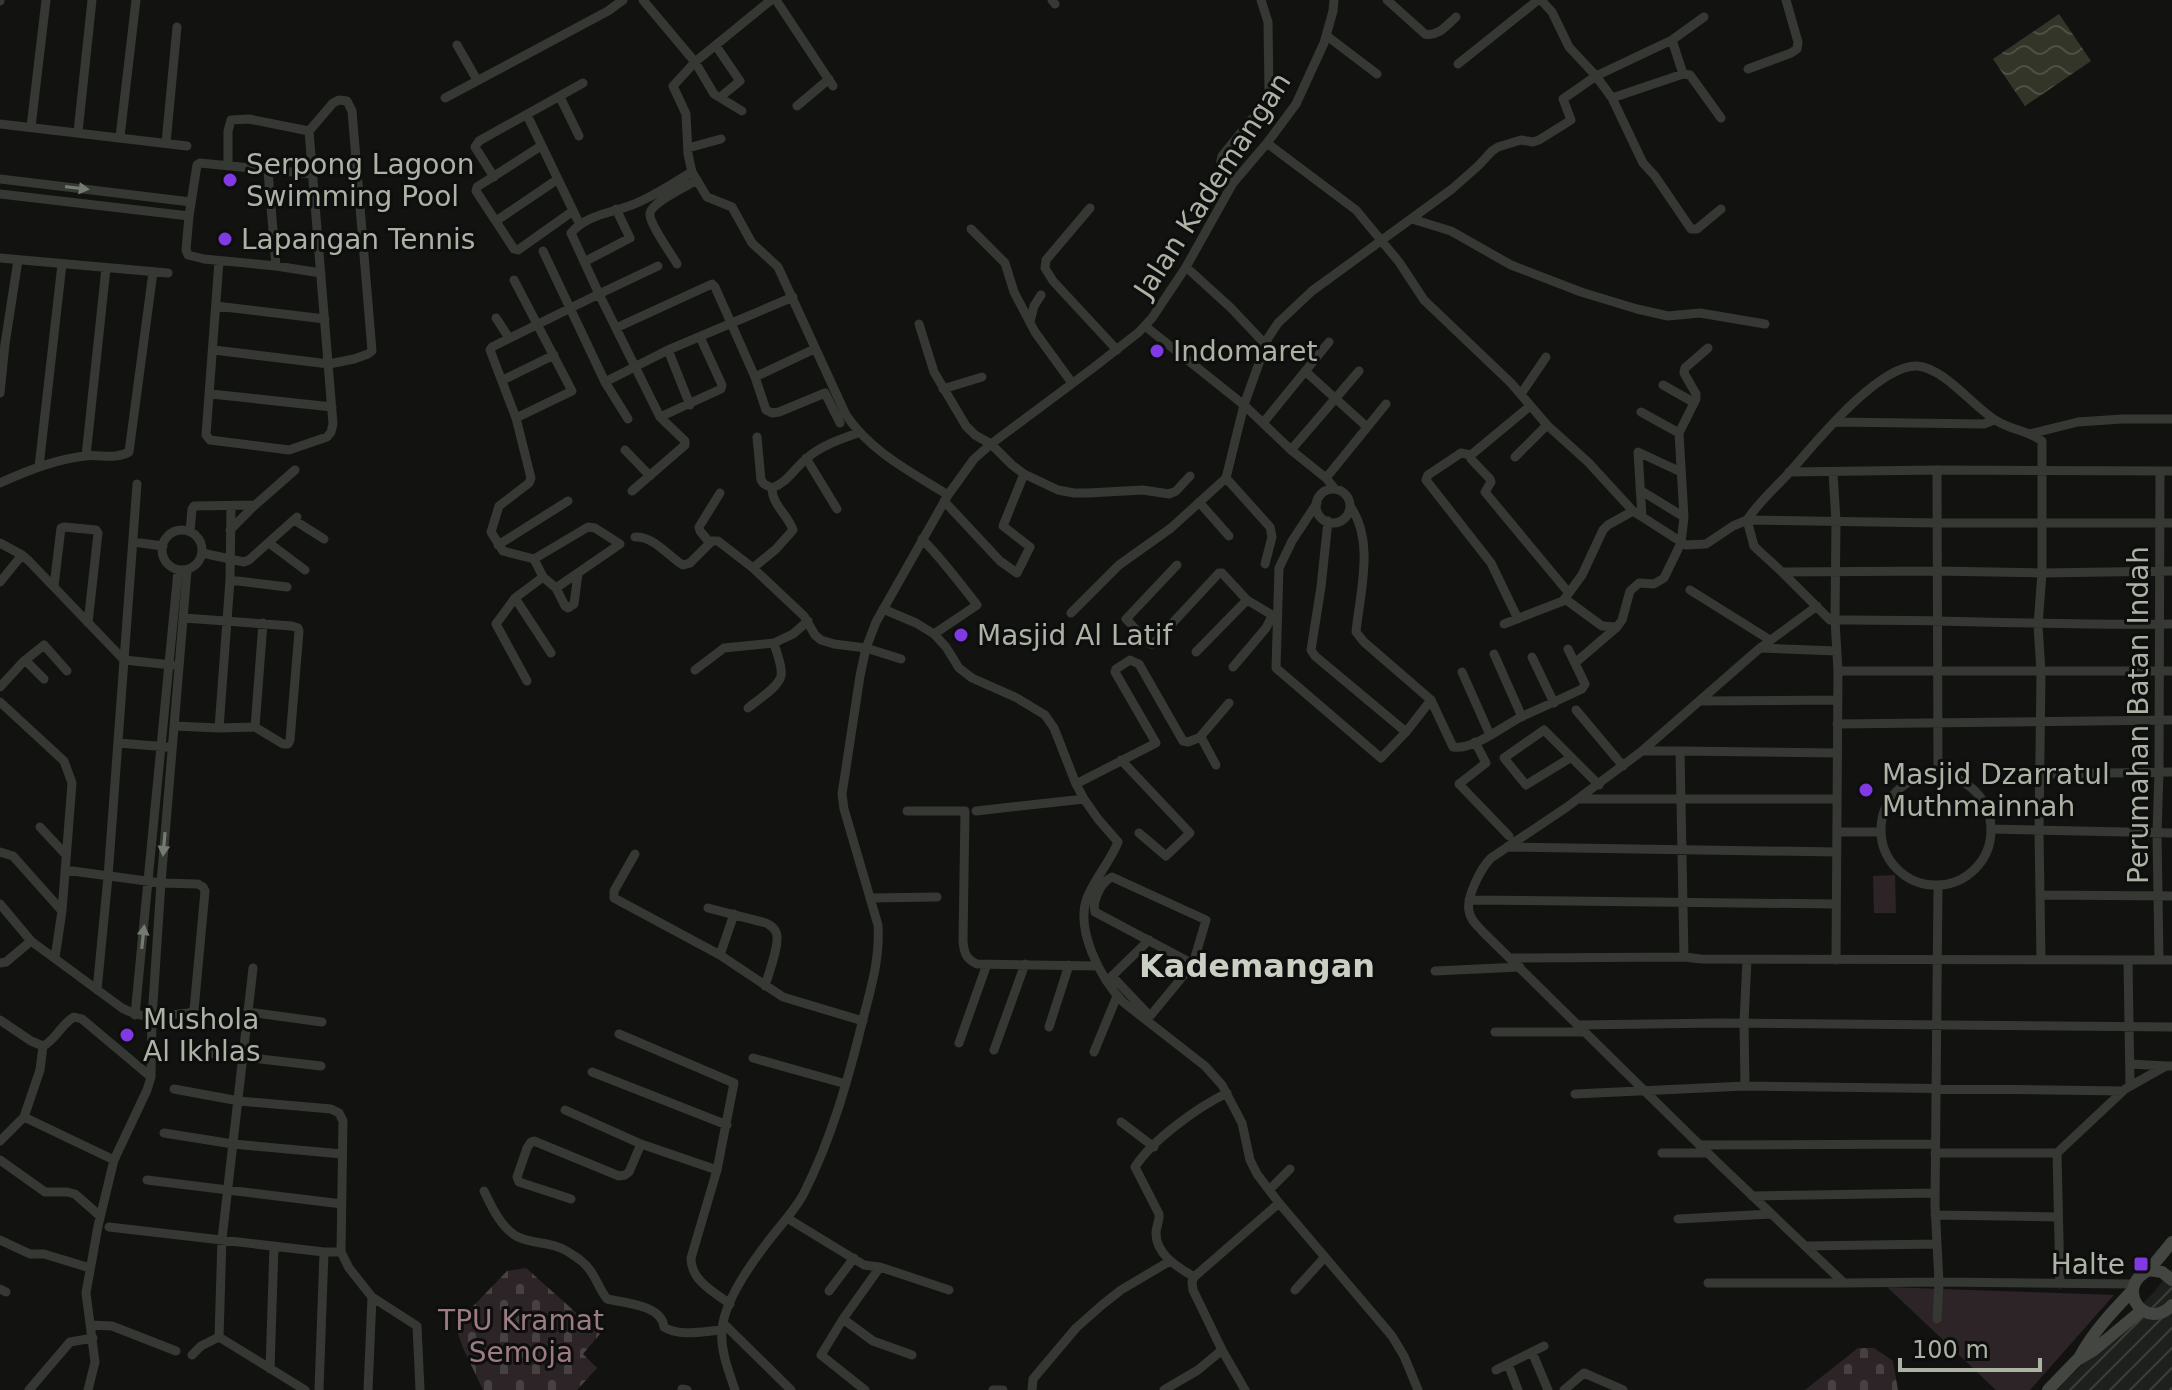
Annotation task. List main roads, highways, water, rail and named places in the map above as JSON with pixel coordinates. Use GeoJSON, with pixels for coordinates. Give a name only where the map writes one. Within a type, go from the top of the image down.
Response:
{"type":"FeatureCollection","features":[{"type":"Feature","properties":{"kind":"main road"},"geometry":{"type":"LineString","coordinates":[[2048,1390],[2077,1360],[2102,1322],[2172,1242]]}},
{"type":"Feature","properties":{"kind":"main road"},"geometry":{"type":"LineString","coordinates":[[2149,1270],[2171,1276]]}},
{"type":"Feature","properties":{"kind":"main road"},"geometry":{"type":"LineString","coordinates":[[2133,1287],[2136,1305],[2142,1310],[2154,1314],[2170,1312]]}},
{"type":"Feature","properties":{"kind":"main road"},"geometry":{"type":"LineString","coordinates":[[2077,1360],[2094,1350],[2142,1310]]}},
{"type":"Feature","properties":{"kind":"water"},"geometry":{"type":"Polygon","coordinates":[[[2059,14],[2091,61],[2025,106],[1993,59],[2059,14]]]}},
{"type":"Feature","properties":{"kind":"place","name":"Serpong Lagoon Swimming Pool"},"geometry":{"type":"Point","coordinates":[230,180]}},
{"type":"Feature","properties":{"kind":"place","name":"Lapangan Tennis"},"geometry":{"type":"Point","coordinates":[225,239]}},
{"type":"Feature","properties":{"kind":"place","name":"Indomaret"},"geometry":{"type":"Point","coordinates":[1157,351]}},
{"type":"Feature","properties":{"kind":"place","name":"Masjid Al Latif"},"geometry":{"type":"Point","coordinates":[961,635]}},
{"type":"Feature","properties":{"kind":"place","name":"Masjid Dzarratul Muthmainnah"},"geometry":{"type":"Point","coordinates":[1866,790]}},
{"type":"Feature","properties":{"kind":"place","name":"Mushola Al Ikhlas"},"geometry":{"type":"Point","coordinates":[127,1035]}},
{"type":"Feature","properties":{"kind":"place","name":"Halte"},"geometry":{"type":"Point","coordinates":[2141,1264]}},
{"type":"Feature","properties":{"kind":"district","name":"Kademangan"},"geometry":{"type":"Point","coordinates":[1257,966]}},
{"type":"Feature","properties":{"kind":"park label","name":"TPU Kramat Semoja"},"geometry":{"type":"Point","coordinates":[521,1336]}}]}
